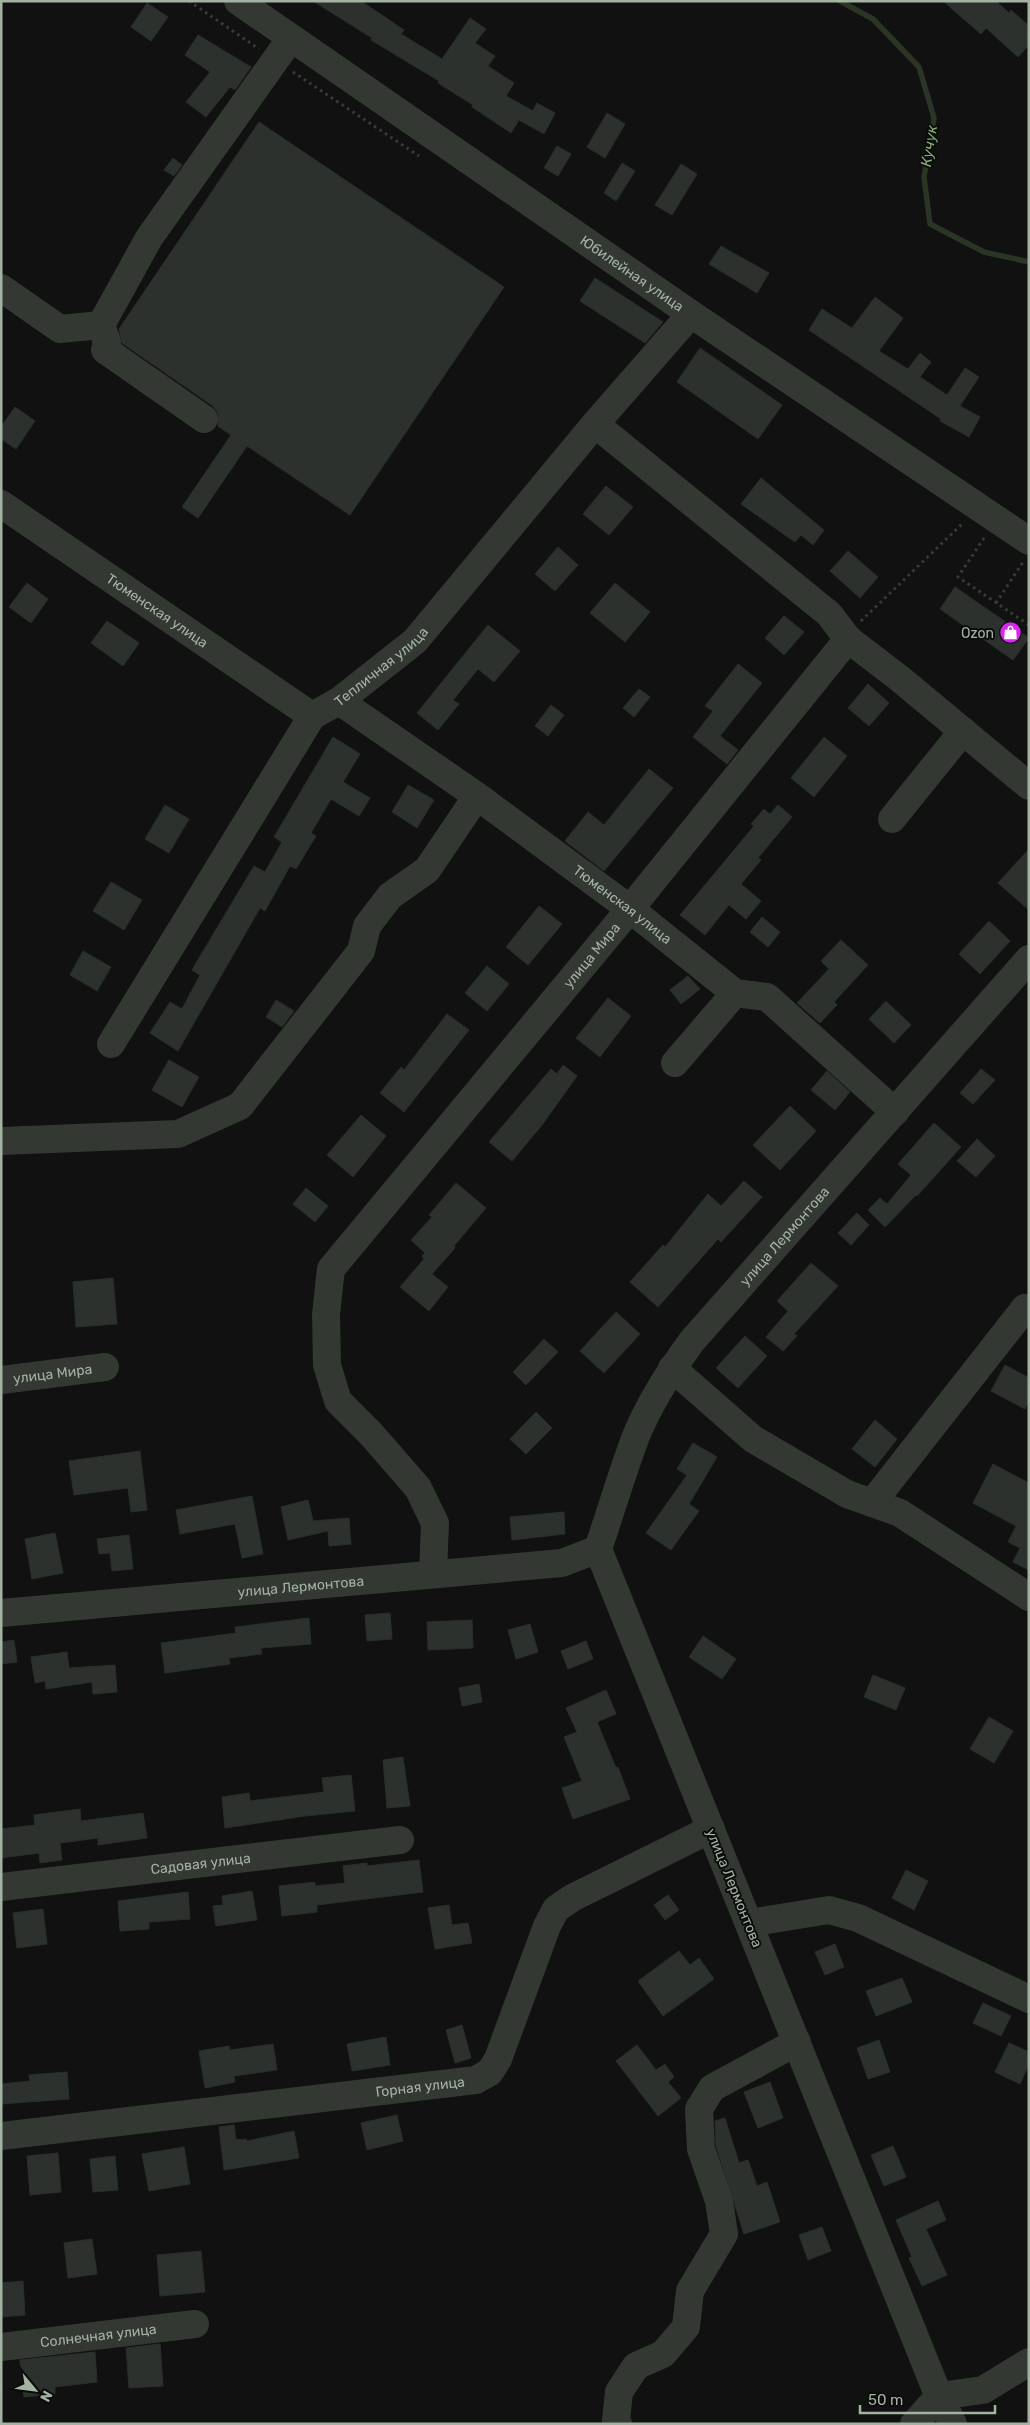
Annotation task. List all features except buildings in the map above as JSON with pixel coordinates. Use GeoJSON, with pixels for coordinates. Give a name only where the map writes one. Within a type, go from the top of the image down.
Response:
{"type":"FeatureCollection","features":[{"type":"Feature","properties":{"kind":"street","name":"Юбилейная улица"},"geometry":{"type":"LineString","coordinates":[[238,1],[691,314],[1026,551]]}},
{"type":"Feature","properties":{"kind":"street"},"geometry":{"type":"LineString","coordinates":[[204,419],[105,350],[107,342],[101,325],[149,238],[291,38]]}},
{"type":"Feature","properties":{"kind":"street"},"geometry":{"type":"LineString","coordinates":[[1,288],[60,329],[101,325]]}},
{"type":"Feature","properties":{"kind":"street","name":"Тепличная улица"},"geometry":{"type":"LineString","coordinates":[[111,1044],[312,716],[339,701],[415,641],[595,424],[691,314]]}},
{"type":"Feature","properties":{"kind":"street"},"geometry":{"type":"LineString","coordinates":[[595,424],[829,614],[848,639],[1029,786]]}},
{"type":"Feature","properties":{"kind":"street","name":"Тюменская улица"},"geometry":{"type":"LineString","coordinates":[[1,504],[312,716]]}},
{"type":"Feature","properties":{"kind":"street","name":"улица Мира"},"geometry":{"type":"LineString","coordinates":[[434,1574],[435,1523],[418,1488],[371,1434],[338,1401],[326,1365],[326,1314],[332,1270],[630,909],[848,639]]}},
{"type":"Feature","properties":{"kind":"street","name":"Тюменская улица"},"geometry":{"type":"LineString","coordinates":[[339,701],[477,796],[630,909],[734,993]]}},
{"type":"Feature","properties":{"kind":"street"},"geometry":{"type":"LineString","coordinates":[[892,819],[963,731]]}},
{"type":"Feature","properties":{"kind":"street"},"geometry":{"type":"LineString","coordinates":[[1,1141],[178,1134],[240,1106],[361,951],[367,926],[390,896],[427,870],[477,796]]}},
{"type":"Feature","properties":{"kind":"street","name":"улица Лермонтова"},"geometry":{"type":"LineString","coordinates":[[953,2424],[939,2396],[598,1549],[637,1436],[672,1368],[692,1341],[1029,960]]}},
{"type":"Feature","properties":{"kind":"street"},"geometry":{"type":"LineString","coordinates":[[675,1063],[734,993],[767,997],[895,1112]]}},
{"type":"Feature","properties":{"kind":"street"},"geometry":{"type":"LineString","coordinates":[[872,1503],[1025,1308]]}},
{"type":"Feature","properties":{"kind":"street","name":"улица Мира"},"geometry":{"type":"LineString","coordinates":[[1,1380],[105,1367]]}},
{"type":"Feature","properties":{"kind":"street"},"geometry":{"type":"LineString","coordinates":[[672,1368],[753,1439],[847,1494],[900,1513],[1029,1597]]}},
{"type":"Feature","properties":{"kind":"street","name":"улица Лермонтова"},"geometry":{"type":"LineString","coordinates":[[1,1613],[562,1563],[598,1549]]}},
{"type":"Feature","properties":{"kind":"street","name":"Горная улица"},"geometry":{"type":"LineString","coordinates":[[1,2136],[476,2080],[490,2072],[498,2059],[547,1926],[556,1909],[572,1898],[711,1829]]}},
{"type":"Feature","properties":{"kind":"street","name":"Садовая улица"},"geometry":{"type":"LineString","coordinates":[[1,1887],[400,1840]]}},
{"type":"Feature","properties":{"kind":"street"},"geometry":{"type":"LineString","coordinates":[[749,1924],[829,1910],[858,1918],[1029,1999]]}},
{"type":"Feature","properties":{"kind":"street"},"geometry":{"type":"LineString","coordinates":[[618,2424],[616,2420],[619,2392],[636,2366],[663,2354],[686,2327],[690,2291],[724,2234],[719,2201],[701,2149],[699,2110],[712,2088],[796,2042]]}},
{"type":"Feature","properties":{"kind":"street","name":"Солнечная улица"},"geometry":{"type":"LineString","coordinates":[[1,2347],[195,2324]]}},
{"type":"Feature","properties":{"kind":"street"},"geometry":{"type":"LineString","coordinates":[[914,2424],[939,2396],[983,2390],[1029,2362]]}},
{"type":"Feature","properties":{"kind":"path"},"geometry":{"type":"LineString","coordinates":[[848,639],[864,615],[965,521]]}},
{"type":"Feature","properties":{"kind":"path"},"geometry":{"type":"LineString","coordinates":[[986,535],[958,577],[1029,625]]}},
{"type":"Feature","properties":{"kind":"path"},"geometry":{"type":"LineString","coordinates":[[996,603],[1026,551]]}},
{"type":"Feature","properties":{"kind":"waterway","name":"Кучук"},"geometry":{"type":"LineString","coordinates":[[840,1],[873,19],[919,67],[934,118],[924,177],[930,224],[984,252],[1029,262]]}},
{"type":"Feature","properties":{"kind":"place","name":"Ozon"},"geometry":{"type":"Point","coordinates":[1010,633]}}]}
